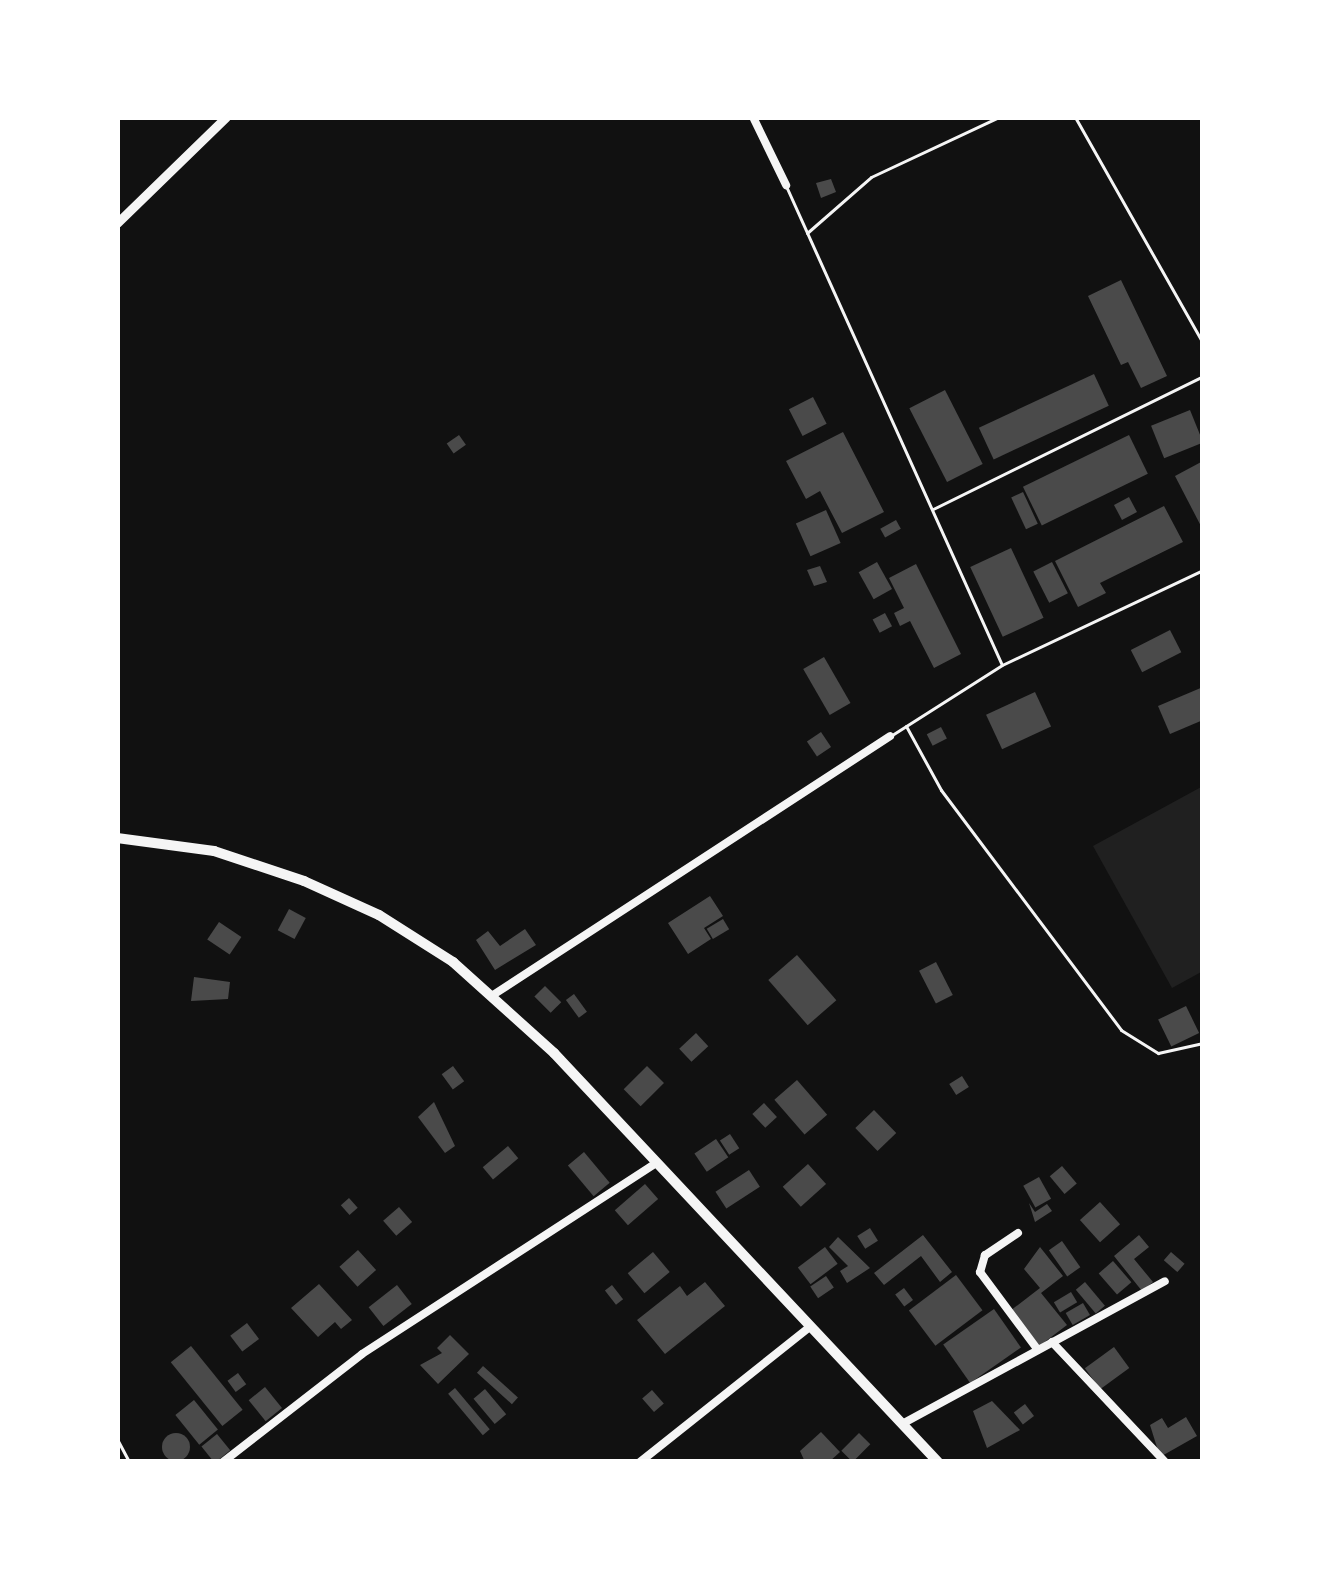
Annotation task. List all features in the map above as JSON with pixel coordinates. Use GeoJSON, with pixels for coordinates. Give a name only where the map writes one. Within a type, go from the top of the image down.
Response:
{"type":"FeatureCollection","features":[{"type":"Feature","properties":{"kind":"main road"},"geometry":{"type":"LineString","coordinates":[[117,838],[214,851],[346,898],[414,935],[493,994],[938,1462]]}},
{"type":"Feature","properties":{"kind":"street"},"geometry":{"type":"LineString","coordinates":[[117,224],[226,117]]}},
{"type":"Feature","properties":{"kind":"street"},"geometry":{"type":"LineString","coordinates":[[754,117],[786,185]]}},
{"type":"Feature","properties":{"kind":"street"},"geometry":{"type":"LineString","coordinates":[[493,994],[890,736]]}},
{"type":"Feature","properties":{"kind":"street"},"geometry":{"type":"LineString","coordinates":[[223,1462],[362,1354],[656,1163]]}},
{"type":"Feature","properties":{"kind":"street"},"geometry":{"type":"LineString","coordinates":[[1018,1232],[985,1255],[980,1272],[1038,1350]]}},
{"type":"Feature","properties":{"kind":"street"},"geometry":{"type":"LineString","coordinates":[[902,1424],[1165,1281]]}},
{"type":"Feature","properties":{"kind":"street"},"geometry":{"type":"LineString","coordinates":[[640,1462],[810,1327]]}},
{"type":"Feature","properties":{"kind":"street"},"geometry":{"type":"LineString","coordinates":[[1052,1342],[1165,1462]]}},
{"type":"Feature","properties":{"kind":"lane"},"geometry":{"type":"LineString","coordinates":[[807,232],[872,178],[999,117]]}},
{"type":"Feature","properties":{"kind":"lane"},"geometry":{"type":"LineString","coordinates":[[1075,117],[1203,343]]}},
{"type":"Feature","properties":{"kind":"lane"},"geometry":{"type":"LineString","coordinates":[[786,185],[1002,665]]}},
{"type":"Feature","properties":{"kind":"lane"},"geometry":{"type":"LineString","coordinates":[[932,510],[1203,376]]}},
{"type":"Feature","properties":{"kind":"lane"},"geometry":{"type":"LineString","coordinates":[[890,736],[1002,665],[1203,570]]}},
{"type":"Feature","properties":{"kind":"lane"},"geometry":{"type":"LineString","coordinates":[[906,726],[950,803],[1121,1030],[1158,1053],[1203,1043]]}},
{"type":"Feature","properties":{"kind":"path"},"geometry":{"type":"LineString","coordinates":[[117,1439],[129,1462]]}},
{"type":"Feature","properties":{"kind":"shaded area"},"geometry":{"type":"Polygon","coordinates":[[[1203,786],[1203,971],[1172,988],[1093,846],[1203,786]]]}},
{"type":"Feature","properties":{"kind":"building"},"geometry":{"type":"Polygon","coordinates":[[[831,179],[836,192],[821,198],[816,183],[831,179]]]}},
{"type":"Feature","properties":{"kind":"building"},"geometry":{"type":"Polygon","coordinates":[[[1121,280],[1167,376],[1141,388],[1128,362],[1121,365],[1088,296],[1121,280]]]}},
{"type":"Feature","properties":{"kind":"building"},"geometry":{"type":"Polygon","coordinates":[[[1094,374],[1109,406],[994,459],[979,428],[1094,374]]]}},
{"type":"Feature","properties":{"kind":"building"},"geometry":{"type":"Polygon","coordinates":[[[945,390],[983,464],[947,482],[909,408],[945,390]]]}},
{"type":"Feature","properties":{"kind":"building"},"geometry":{"type":"Polygon","coordinates":[[[813,397],[827,424],[803,436],[789,409],[813,397]]]}},
{"type":"Feature","properties":{"kind":"building"},"geometry":{"type":"Polygon","coordinates":[[[1190,410],[1203,442],[1164,458],[1151,426],[1190,410]]]}},
{"type":"Feature","properties":{"kind":"building"},"geometry":{"type":"Polygon","coordinates":[[[843,432],[884,512],[842,533],[820,491],[806,499],[786,461],[843,432]]]}},
{"type":"Feature","properties":{"kind":"building"},"geometry":{"type":"Polygon","coordinates":[[[459,435],[466,445],[454,453],[447,444],[459,435]]]}},
{"type":"Feature","properties":{"kind":"building"},"geometry":{"type":"Polygon","coordinates":[[[1129,435],[1148,474],[1042,525],[1023,487],[1129,435]]]}},
{"type":"Feature","properties":{"kind":"building"},"geometry":{"type":"Polygon","coordinates":[[[1203,461],[1203,530],[1175,476],[1203,461]]]}},
{"type":"Feature","properties":{"kind":"building"},"geometry":{"type":"Polygon","coordinates":[[[1023,492],[1038,524],[1026,529],[1011,497],[1023,492]]]}},
{"type":"Feature","properties":{"kind":"building"},"geometry":{"type":"Polygon","coordinates":[[[1129,497],[1137,512],[1122,520],[1114,505],[1129,497]]]}},
{"type":"Feature","properties":{"kind":"building"},"geometry":{"type":"Polygon","coordinates":[[[1164,506],[1183,542],[1100,583],[1106,593],[1078,607],[1055,561],[1164,506]]]}},
{"type":"Feature","properties":{"kind":"building"},"geometry":{"type":"Polygon","coordinates":[[[826,510],[841,543],[810,556],[796,523],[826,510]]]}},
{"type":"Feature","properties":{"kind":"building"},"geometry":{"type":"Polygon","coordinates":[[[896,520],[901,529],[885,537],[880,529],[896,520]]]}},
{"type":"Feature","properties":{"kind":"building"},"geometry":{"type":"Polygon","coordinates":[[[1011,548],[1044,618],[1003,637],[970,567],[1011,548]]]}},
{"type":"Feature","properties":{"kind":"building"},"geometry":{"type":"Polygon","coordinates":[[[877,562],[892,589],[874,599],[859,572],[877,562]]]}},
{"type":"Feature","properties":{"kind":"building"},"geometry":{"type":"Polygon","coordinates":[[[1052,562],[1068,593],[1049,603],[1033,572],[1052,562]]]}},
{"type":"Feature","properties":{"kind":"building"},"geometry":{"type":"Polygon","coordinates":[[[916,564],[961,654],[934,668],[910,621],[900,626],[894,613],[904,608],[889,578],[916,564]]]}},
{"type":"Feature","properties":{"kind":"building"},"geometry":{"type":"Polygon","coordinates":[[[820,566],[827,582],[814,586],[807,570],[820,566]]]}},
{"type":"Feature","properties":{"kind":"building"},"geometry":{"type":"Polygon","coordinates":[[[885,613],[892,626],[880,633],[873,620],[885,613]]]}},
{"type":"Feature","properties":{"kind":"building"},"geometry":{"type":"Polygon","coordinates":[[[1170,630],[1181,652],[1142,672],[1131,650],[1170,630]]]}},
{"type":"Feature","properties":{"kind":"building"},"geometry":{"type":"Polygon","coordinates":[[[824,657],[850,703],[830,715],[803,669],[824,657]]]}},
{"type":"Feature","properties":{"kind":"building"},"geometry":{"type":"Polygon","coordinates":[[[1203,687],[1203,720],[1170,734],[1158,706],[1203,687]]]}},
{"type":"Feature","properties":{"kind":"building"},"geometry":{"type":"Polygon","coordinates":[[[1035,692],[1051,726],[1002,749],[986,715],[1035,692]]]}},
{"type":"Feature","properties":{"kind":"building"},"geometry":{"type":"Polygon","coordinates":[[[941,727],[947,739],[933,746],[927,734],[941,727]]]}},
{"type":"Feature","properties":{"kind":"building"},"geometry":{"type":"Polygon","coordinates":[[[821,732],[831,747],[817,756],[807,742],[821,732]]]}},
{"type":"Feature","properties":{"kind":"building"},"geometry":{"type":"Polygon","coordinates":[[[710,896],[723,916],[704,928],[711,939],[688,954],[668,923],[710,896]]]}},
{"type":"Feature","properties":{"kind":"building"},"geometry":{"type":"Polygon","coordinates":[[[289,909],[306,918],[295,939],[278,930],[289,909]]]}},
{"type":"Feature","properties":{"kind":"building"},"geometry":{"type":"Polygon","coordinates":[[[723,919],[729,929],[713,939],[707,929],[723,919]]]}},
{"type":"Feature","properties":{"kind":"building"},"geometry":{"type":"Polygon","coordinates":[[[219,922],[241,937],[230,955],[207,939],[219,922]]]}},
{"type":"Feature","properties":{"kind":"building"},"geometry":{"type":"Polygon","coordinates":[[[525,929],[536,945],[495,970],[476,940],[488,931],[500,946],[525,929]]]}},
{"type":"Feature","properties":{"kind":"building"},"geometry":{"type":"Polygon","coordinates":[[[797,955],[836,1000],[808,1025],[768,980],[797,955]]]}},
{"type":"Feature","properties":{"kind":"building"},"geometry":{"type":"Polygon","coordinates":[[[936,962],[953,995],[936,1004],[919,971],[936,962]]]}},
{"type":"Feature","properties":{"kind":"building"},"geometry":{"type":"Polygon","coordinates":[[[194,977],[230,982],[228,999],[191,1001],[194,977]]]}},
{"type":"Feature","properties":{"kind":"building"},"geometry":{"type":"Polygon","coordinates":[[[545,986],[561,1002],[551,1013],[534,997],[545,986]]]}},
{"type":"Feature","properties":{"kind":"building"},"geometry":{"type":"Polygon","coordinates":[[[574,994],[587,1012],[579,1018],[566,1000],[574,994]]]}},
{"type":"Feature","properties":{"kind":"building"},"geometry":{"type":"Polygon","coordinates":[[[1186,1006],[1199,1033],[1171,1047],[1158,1020],[1186,1006]]]}},
{"type":"Feature","properties":{"kind":"building"},"geometry":{"type":"Polygon","coordinates":[[[696,1033],[708,1046],[691,1062],[679,1049],[696,1033]]]}},
{"type":"Feature","properties":{"kind":"building"},"geometry":{"type":"Polygon","coordinates":[[[453,1066],[464,1081],[453,1090],[442,1074],[453,1066]]]}},
{"type":"Feature","properties":{"kind":"building"},"geometry":{"type":"Polygon","coordinates":[[[647,1066],[664,1083],[641,1106],[624,1089],[647,1066]]]}},
{"type":"Feature","properties":{"kind":"building"},"geometry":{"type":"Polygon","coordinates":[[[962,1076],[969,1087],[956,1095],[949,1084],[962,1076]]]}},
{"type":"Feature","properties":{"kind":"building"},"geometry":{"type":"Polygon","coordinates":[[[797,1080],[827,1115],[805,1134],[774,1100],[797,1080]]]}},
{"type":"Feature","properties":{"kind":"building"},"geometry":{"type":"Polygon","coordinates":[[[434,1102],[455,1146],[445,1153],[418,1117],[434,1102]]]}},
{"type":"Feature","properties":{"kind":"building"},"geometry":{"type":"Polygon","coordinates":[[[764,1103],[777,1117],[765,1128],[752,1114],[764,1103]]]}},
{"type":"Feature","properties":{"kind":"building"},"geometry":{"type":"Polygon","coordinates":[[[874,1110],[896,1133],[878,1151],[855,1128],[874,1110]]]}},
{"type":"Feature","properties":{"kind":"building"},"geometry":{"type":"Polygon","coordinates":[[[730,1134],[739,1148],[729,1155],[720,1141],[730,1134]]]}},
{"type":"Feature","properties":{"kind":"building"},"geometry":{"type":"Polygon","coordinates":[[[716,1139],[728,1157],[707,1172],[694,1154],[716,1139]]]}},
{"type":"Feature","properties":{"kind":"building"},"geometry":{"type":"Polygon","coordinates":[[[508,1146],[518,1158],[493,1179],[483,1167],[508,1146]]]}},
{"type":"Feature","properties":{"kind":"building"},"geometry":{"type":"Polygon","coordinates":[[[584,1152],[610,1183],[594,1196],[568,1165],[584,1152]]]}},
{"type":"Feature","properties":{"kind":"building"},"geometry":{"type":"Polygon","coordinates":[[[808,1164],[826,1184],[801,1207],[783,1187],[808,1164]]]}},
{"type":"Feature","properties":{"kind":"building"},"geometry":{"type":"Polygon","coordinates":[[[1062,1166],[1077,1184],[1065,1194],[1050,1176],[1062,1166]]]}},
{"type":"Feature","properties":{"kind":"building"},"geometry":{"type":"Polygon","coordinates":[[[749,1170],[760,1187],[726,1209],[715,1192],[749,1170]]]}},
{"type":"Feature","properties":{"kind":"building"},"geometry":{"type":"Polygon","coordinates":[[[1039,1177],[1051,1199],[1035,1208],[1023,1186],[1039,1177]]]}},
{"type":"Feature","properties":{"kind":"building"},"geometry":{"type":"Polygon","coordinates":[[[645,1184],[658,1199],[628,1225],[615,1210],[645,1184]]]}},
{"type":"Feature","properties":{"kind":"building"},"geometry":{"type":"Polygon","coordinates":[[[349,1198],[358,1208],[350,1215],[341,1205],[349,1198]]]}},
{"type":"Feature","properties":{"kind":"building"},"geometry":{"type":"Polygon","coordinates":[[[1100,1202],[1120,1224],[1100,1242],[1080,1220],[1100,1202]]]}},
{"type":"Feature","properties":{"kind":"building"},"geometry":{"type":"Polygon","coordinates":[[[1029,1203],[1035,1212],[1047,1204],[1052,1211],[1035,1222],[1029,1203]]]}},
{"type":"Feature","properties":{"kind":"building"},"geometry":{"type":"Polygon","coordinates":[[[399,1207],[412,1222],[396,1236],[383,1221],[399,1207]]]}},
{"type":"Feature","properties":{"kind":"building"},"geometry":{"type":"Polygon","coordinates":[[[870,1228],[878,1241],[865,1249],[857,1236],[870,1228]]]}},
{"type":"Feature","properties":{"kind":"building"},"geometry":{"type":"Polygon","coordinates":[[[923,1235],[952,1272],[940,1282],[921,1256],[884,1285],[874,1273],[923,1235]]]}},
{"type":"Feature","properties":{"kind":"building"},"geometry":{"type":"Polygon","coordinates":[[[1139,1235],[1149,1247],[1134,1259],[1153,1282],[1142,1291],[1114,1256],[1139,1235]]]}},
{"type":"Feature","properties":{"kind":"building"},"geometry":{"type":"Polygon","coordinates":[[[838,1237],[870,1268],[847,1283],[840,1271],[848,1266],[829,1247],[838,1237]]]}},
{"type":"Feature","properties":{"kind":"building"},"geometry":{"type":"Polygon","coordinates":[[[1062,1241],[1080,1267],[1067,1276],[1049,1250],[1062,1241]]]}},
{"type":"Feature","properties":{"kind":"building"},"geometry":{"type":"Polygon","coordinates":[[[825,1247],[838,1264],[810,1284],[798,1267],[825,1247]]]}},
{"type":"Feature","properties":{"kind":"building"},"geometry":{"type":"Polygon","coordinates":[[[1040,1247],[1063,1276],[1041,1293],[1067,1325],[1038,1347],[1010,1311],[1040,1288],[1024,1269],[1040,1247]]]}},
{"type":"Feature","properties":{"kind":"building"},"geometry":{"type":"Polygon","coordinates":[[[358,1250],[376,1270],[357,1287],[339,1267],[358,1250]]]}},
{"type":"Feature","properties":{"kind":"building"},"geometry":{"type":"Polygon","coordinates":[[[653,1252],[670,1272],[644,1293],[628,1273],[653,1252]]]}},
{"type":"Feature","properties":{"kind":"building"},"geometry":{"type":"Polygon","coordinates":[[[1171,1252],[1185,1264],[1177,1272],[1164,1260],[1171,1252]]]}},
{"type":"Feature","properties":{"kind":"building"},"geometry":{"type":"Polygon","coordinates":[[[1113,1261],[1131,1282],[1117,1295],[1099,1273],[1113,1261]]]}},
{"type":"Feature","properties":{"kind":"building"},"geometry":{"type":"Polygon","coordinates":[[[956,1275],[982,1310],[935,1346],[909,1311],[956,1275]]]}},
{"type":"Feature","properties":{"kind":"building"},"geometry":{"type":"Polygon","coordinates":[[[826,1276],[834,1288],[818,1298],[810,1287],[826,1276]]]}},
{"type":"Feature","properties":{"kind":"building"},"geometry":{"type":"Polygon","coordinates":[[[705,1282],[725,1306],[665,1354],[637,1320],[680,1286],[687,1296],[705,1282]]]}},
{"type":"Feature","properties":{"kind":"building"},"geometry":{"type":"Polygon","coordinates":[[[1085,1282],[1105,1306],[1096,1313],[1076,1290],[1085,1282]]]}},
{"type":"Feature","properties":{"kind":"building"},"geometry":{"type":"Polygon","coordinates":[[[319,1284],[352,1320],[341,1329],[335,1322],[318,1337],[291,1308],[319,1284]]]}},
{"type":"Feature","properties":{"kind":"building"},"geometry":{"type":"Polygon","coordinates":[[[397,1285],[412,1304],[383,1326],[369,1307],[397,1285]]]}},
{"type":"Feature","properties":{"kind":"building"},"geometry":{"type":"Polygon","coordinates":[[[612,1285],[623,1299],[616,1305],[605,1291],[612,1285]]]}},
{"type":"Feature","properties":{"kind":"building"},"geometry":{"type":"Polygon","coordinates":[[[904,1288],[913,1300],[904,1307],[895,1295],[904,1288]]]}},
{"type":"Feature","properties":{"kind":"building"},"geometry":{"type":"Polygon","coordinates":[[[1071,1292],[1077,1302],[1060,1313],[1054,1302],[1071,1292]]]}},
{"type":"Feature","properties":{"kind":"building"},"geometry":{"type":"Polygon","coordinates":[[[1083,1303],[1090,1315],[1073,1325],[1066,1313],[1083,1303]]]}},
{"type":"Feature","properties":{"kind":"building"},"geometry":{"type":"Polygon","coordinates":[[[994,1309],[1021,1348],[970,1383],[943,1345],[994,1309]]]}},
{"type":"Feature","properties":{"kind":"building"},"geometry":{"type":"Polygon","coordinates":[[[247,1323],[259,1339],[242,1352],[230,1336],[247,1323]]]}},
{"type":"Feature","properties":{"kind":"building"},"geometry":{"type":"Polygon","coordinates":[[[450,1335],[469,1354],[438,1384],[420,1365],[442,1353],[437,1348],[450,1335]]]}},
{"type":"Feature","properties":{"kind":"building"},"geometry":{"type":"Polygon","coordinates":[[[191,1346],[243,1410],[222,1426],[171,1362],[191,1346]]]}},
{"type":"Feature","properties":{"kind":"building"},"geometry":{"type":"Polygon","coordinates":[[[1114,1347],[1129,1368],[1100,1389],[1085,1368],[1114,1347]]]}},
{"type":"Feature","properties":{"kind":"building"},"geometry":{"type":"Polygon","coordinates":[[[483,1366],[518,1397],[512,1404],[477,1373],[483,1366]]]}},
{"type":"Feature","properties":{"kind":"building"},"geometry":{"type":"Polygon","coordinates":[[[238,1373],[246,1384],[236,1392],[227,1381],[238,1373]]]}},
{"type":"Feature","properties":{"kind":"building"},"geometry":{"type":"Polygon","coordinates":[[[265,1387],[282,1408],[266,1421],[249,1400],[265,1387]]]}},
{"type":"Feature","properties":{"kind":"building"},"geometry":{"type":"Polygon","coordinates":[[[455,1388],[490,1429],[483,1435],[448,1394],[455,1388]]]}},
{"type":"Feature","properties":{"kind":"building"},"geometry":{"type":"Polygon","coordinates":[[[485,1389],[506,1414],[495,1424],[474,1399],[485,1389]]]}},
{"type":"Feature","properties":{"kind":"building"},"geometry":{"type":"Polygon","coordinates":[[[652,1390],[664,1404],[654,1412],[642,1399],[652,1390]]]}},
{"type":"Feature","properties":{"kind":"building"},"geometry":{"type":"Polygon","coordinates":[[[194,1400],[218,1430],[199,1445],[175,1415],[194,1400]]]}},
{"type":"Feature","properties":{"kind":"building"},"geometry":{"type":"Polygon","coordinates":[[[992,1401],[1020,1430],[987,1448],[973,1411],[992,1401]]]}},
{"type":"Feature","properties":{"kind":"building"},"geometry":{"type":"Polygon","coordinates":[[[1025,1404],[1034,1416],[1023,1424],[1014,1412],[1025,1404]]]}},
{"type":"Feature","properties":{"kind":"building"},"geometry":{"type":"Polygon","coordinates":[[[1186,1417],[1197,1436],[1160,1457],[1150,1425],[1162,1418],[1168,1428],[1186,1417]]]}},
{"type":"Feature","properties":{"kind":"building"},"geometry":{"type":"Polygon","coordinates":[[[821,1432],[840,1452],[829,1462],[805,1462],[800,1451],[821,1432]]]}},
{"type":"Feature","properties":{"kind":"building"},"geometry":{"type":"Polygon","coordinates":[[[176,1433],[186,1437],[190,1447],[186,1457],[176,1461],[166,1457],[162,1447],[166,1437],[176,1433]]]}},
{"type":"Feature","properties":{"kind":"building"},"geometry":{"type":"Polygon","coordinates":[[[859,1433],[870,1444],[853,1462],[841,1451],[859,1433]]]}},
{"type":"Feature","properties":{"kind":"building"},"geometry":{"type":"Polygon","coordinates":[[[217,1434],[230,1450],[214,1462],[201,1447],[217,1434]]]}}]}
